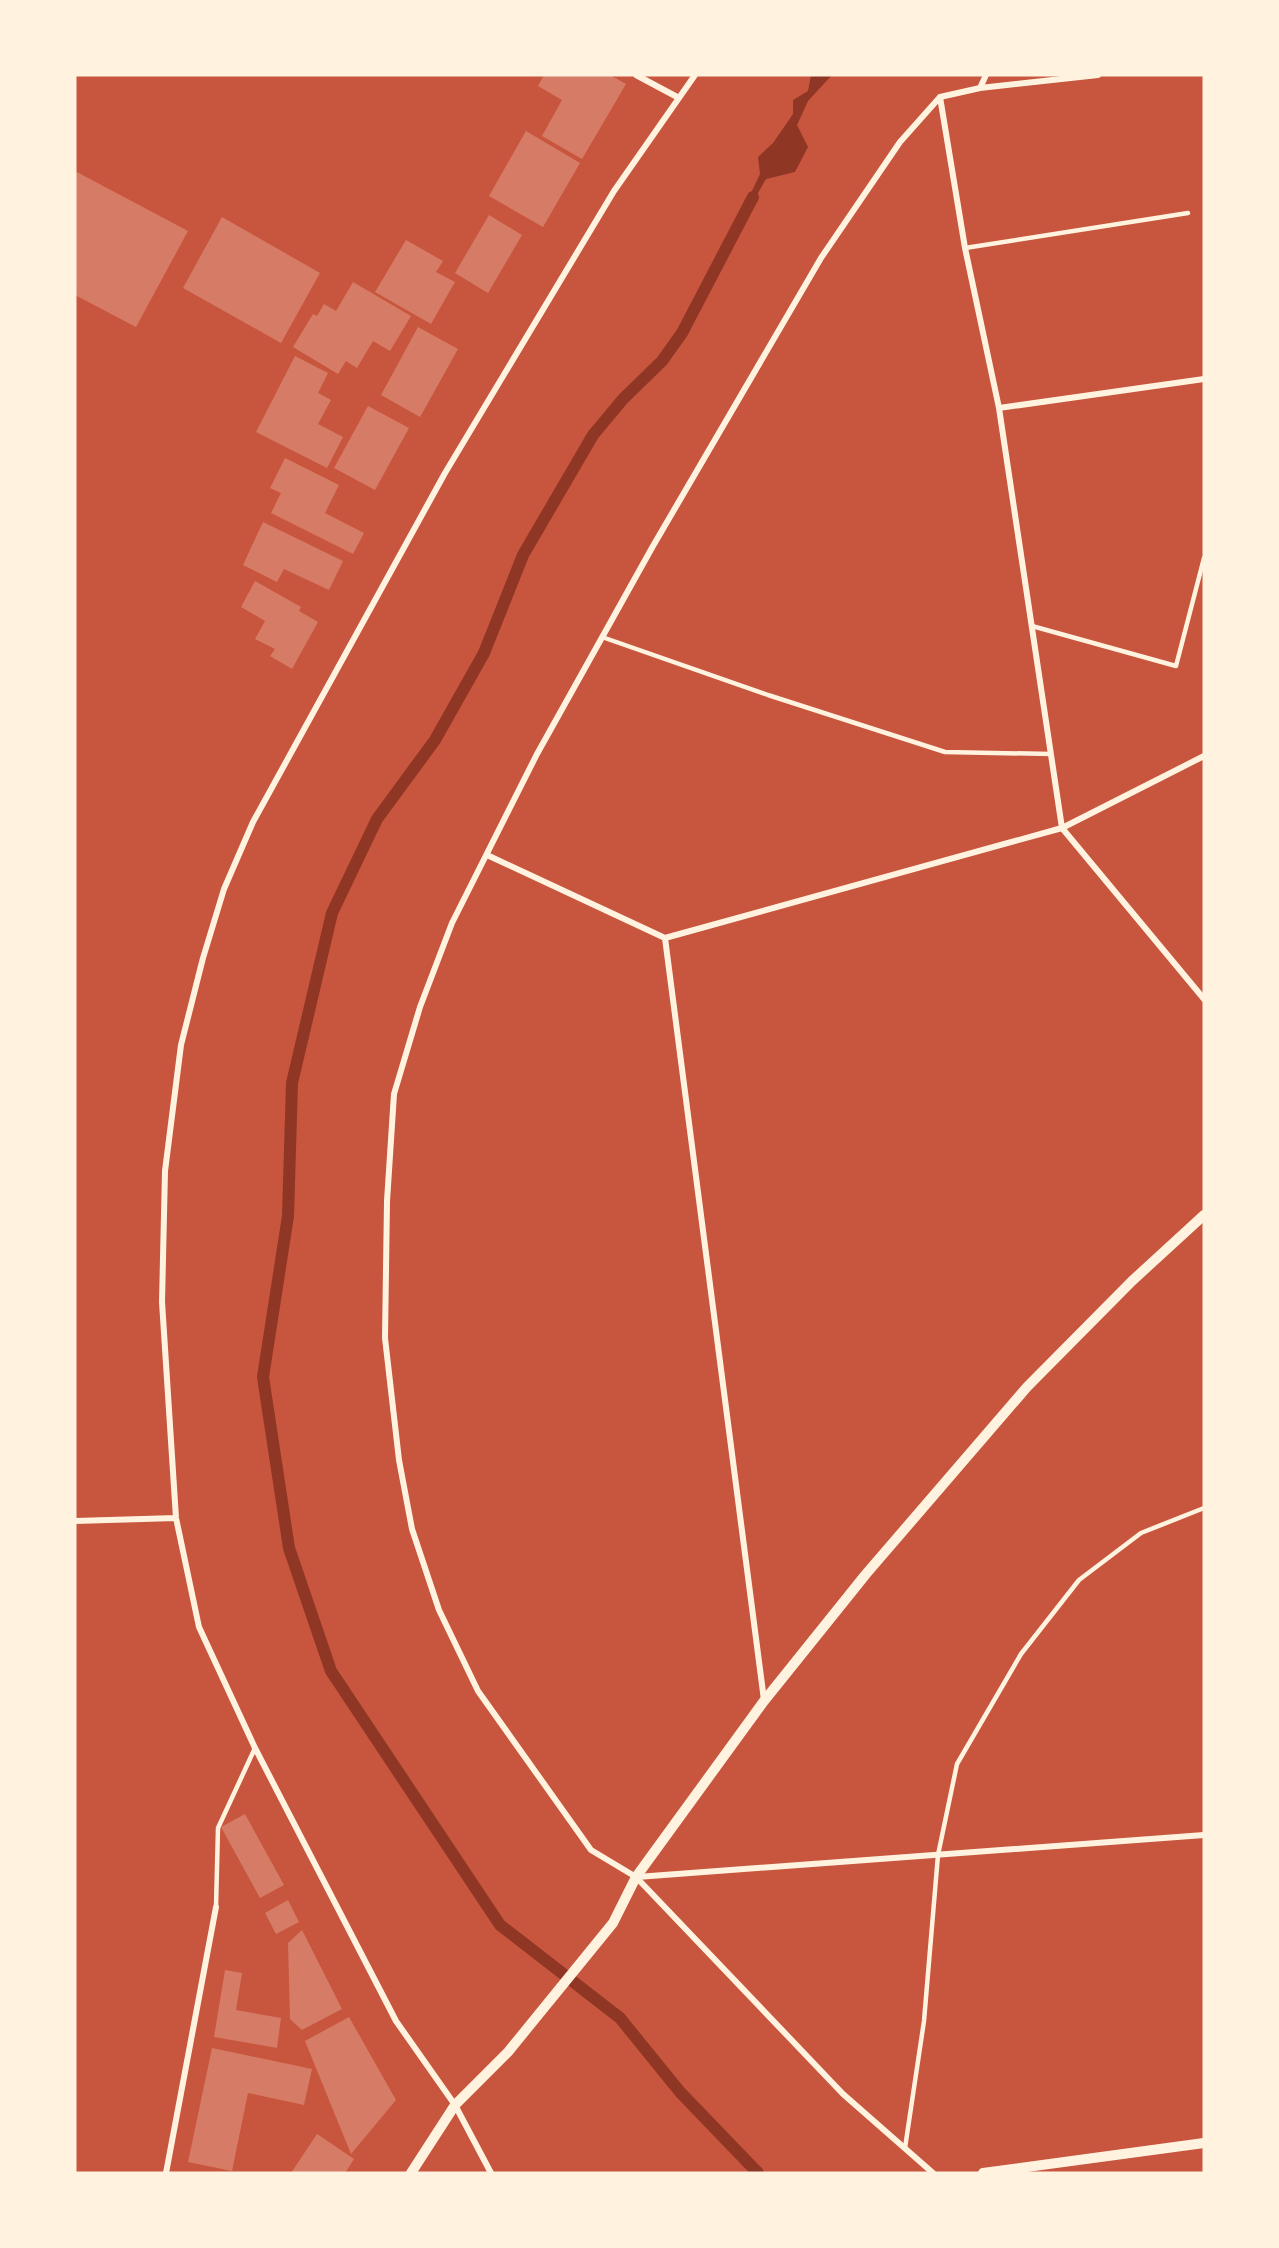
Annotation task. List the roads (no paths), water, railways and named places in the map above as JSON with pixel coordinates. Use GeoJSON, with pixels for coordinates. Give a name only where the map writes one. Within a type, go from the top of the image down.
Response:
{"type":"FeatureCollection","features":[{"type":"Feature","properties":{"kind":"street"},"geometry":{"type":"LineString","coordinates":[[636,75],[679,98]]}},
{"type":"Feature","properties":{"kind":"street"},"geometry":{"type":"LineString","coordinates":[[491,2173],[454,2105],[396,2021],[255,1748],[199,1627],[176,1518],[162,1302],[165,1171],[181,1045],[224,889],[253,822],[445,473],[614,191],[694,75]]}},
{"type":"Feature","properties":{"kind":"street"},"geometry":{"type":"LineString","coordinates":[[980,88],[986,75]]}},
{"type":"Feature","properties":{"kind":"street"},"geometry":{"type":"LineString","coordinates":[[933,2173],[843,2094],[636,1877],[591,1850],[478,1691],[439,1610],[412,1529],[399,1460],[385,1338],[387,1201],[394,1094],[420,1007],[452,923],[537,754],[821,258],[900,142],[940,97],[980,88],[1098,75]]}},
{"type":"Feature","properties":{"kind":"street"},"geometry":{"type":"LineString","coordinates":[[940,97],[965,248],[999,408],[1062,828],[1204,999]]}},
{"type":"Feature","properties":{"kind":"street"},"geometry":{"type":"LineString","coordinates":[[999,408],[1204,379]]}},
{"type":"Feature","properties":{"kind":"street"},"geometry":{"type":"LineString","coordinates":[[487,855],[664,938],[1062,828],[1204,756]]}},
{"type":"Feature","properties":{"kind":"street"},"geometry":{"type":"LineString","coordinates":[[664,938],[764,1701]]}},
{"type":"Feature","properties":{"kind":"street"},"geometry":{"type":"LineString","coordinates":[[411,2173],[454,2105],[508,2052],[613,1923],[636,1877],[764,1701],[866,1574],[1027,1387],[1132,1281],[1204,1215]]}},
{"type":"Feature","properties":{"kind":"street"},"geometry":{"type":"LineString","coordinates":[[75,1521],[176,1518]]}},
{"type":"Feature","properties":{"kind":"street"},"geometry":{"type":"LineString","coordinates":[[636,1877],[1204,1835]]}},
{"type":"Feature","properties":{"kind":"street"},"geometry":{"type":"LineString","coordinates":[[166,2173],[216,1907]]}},
{"type":"Feature","properties":{"kind":"street"},"geometry":{"type":"LineString","coordinates":[[983,2173],[1204,2143]]}},
{"type":"Feature","properties":{"kind":"lane"},"geometry":{"type":"LineString","coordinates":[[965,248],[1188,213]]}},
{"type":"Feature","properties":{"kind":"lane"},"geometry":{"type":"LineString","coordinates":[[1032,626],[1176,666],[1204,558]]}},
{"type":"Feature","properties":{"kind":"lane"},"geometry":{"type":"LineString","coordinates":[[602,637],[768,695],[945,752],[1051,754]]}},
{"type":"Feature","properties":{"kind":"lane"},"geometry":{"type":"LineString","coordinates":[[905,2148],[924,2021],[938,1855],[957,1764],[1021,1654],[1079,1580],[1141,1533],[1204,1508]]}},
{"type":"Feature","properties":{"kind":"lane"},"geometry":{"type":"LineString","coordinates":[[216,1907],[218,1828],[255,1748]]}},
{"type":"Feature","properties":{"kind":"waterway"},"geometry":{"type":"LineString","coordinates":[[753,197],[682,333],[662,361],[623,399],[593,435],[523,555],[484,653],[435,740],[377,819],[332,913],[292,1083],[288,1216],[263,1377],[289,1548],[331,1671],[500,1925],[620,2018],[680,2092],[758,2173]]}}]}
